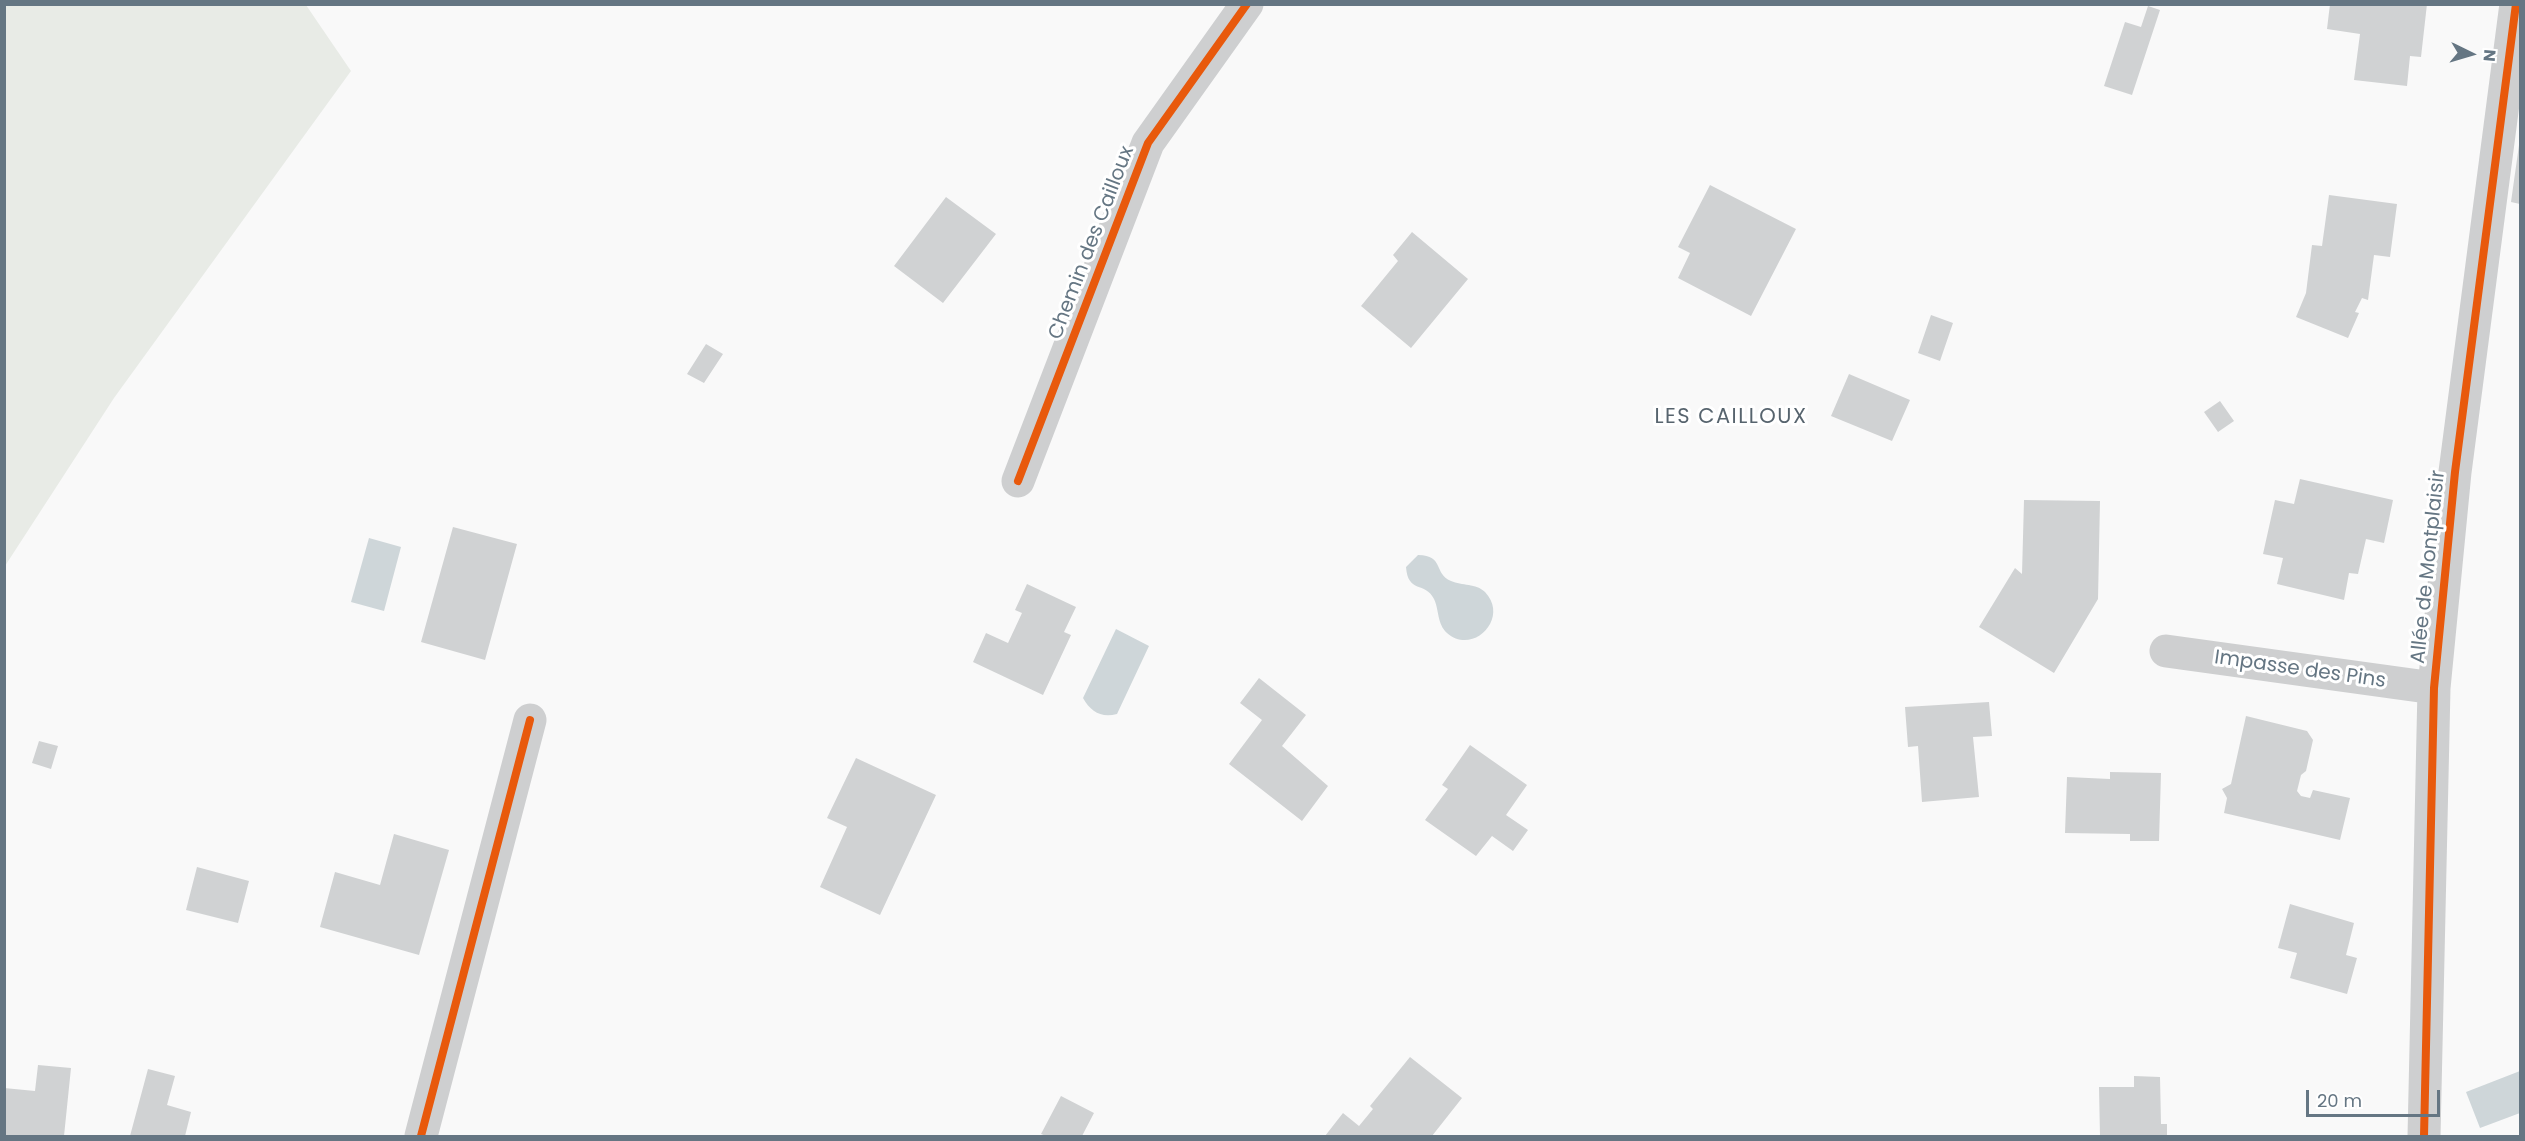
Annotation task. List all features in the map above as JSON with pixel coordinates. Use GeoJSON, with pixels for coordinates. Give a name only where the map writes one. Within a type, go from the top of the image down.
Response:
{"type":"FeatureCollection","features":[{"type":"Feature","properties":{"kind":"street","name":"Chemin des Cailloux"},"geometry":{"type":"LineString","coordinates":[[1018,481],[1148,143],[1247,4]]}},
{"type":"Feature","properties":{"kind":"street","name":"Allée de Montplaisir"},"geometry":{"type":"LineString","coordinates":[[2424,1137],[2434,688],[2457,460],[2516,4]]}},
{"type":"Feature","properties":{"kind":"street","name":"Impasse des Pins"},"geometry":{"type":"LineString","coordinates":[[2166,651],[2434,688]]}},
{"type":"Feature","properties":{"kind":"street"},"geometry":{"type":"LineString","coordinates":[[421,1137],[530,720]]}},
{"type":"Feature","properties":{"kind":"shaded area"},"geometry":{"type":"Polygon","coordinates":[[[5,4],[306,5],[351,71],[114,398],[5,566],[5,4]]]}},
{"type":"Feature","properties":{"kind":"shaded area"},"geometry":{"type":"Polygon","coordinates":[[[369,538],[401,547],[384,611],[351,602],[369,538]]]}},
{"type":"Feature","properties":{"kind":"shaded area"},"geometry":{"type":"Polygon","coordinates":[[[1418,555],[1432,558],[1442,574],[1451,581],[1477,587],[1485,592],[1492,602],[1493,613],[1491,622],[1485,631],[1467,640],[1457,639],[1447,633],[1440,621],[1434,599],[1426,590],[1413,584],[1407,575],[1406,567],[1418,555]]]}},
{"type":"Feature","properties":{"kind":"shaded area"},"geometry":{"type":"Polygon","coordinates":[[[1116,629],[1149,646],[1117,714],[1106,715],[1097,713],[1083,698],[1116,629]]]}},
{"type":"Feature","properties":{"kind":"shaded area"},"geometry":{"type":"Polygon","coordinates":[[[2520,1071],[2520,1113],[2480,1128],[2466,1092],[2520,1071]]]}},
{"type":"Feature","properties":{"kind":"building"},"geometry":{"type":"Polygon","coordinates":[[[2330,4],[2427,4],[2421,57],[2410,56],[2407,86],[2354,80],[2360,34],[2327,29],[2330,4]]]}},
{"type":"Feature","properties":{"kind":"building"},"geometry":{"type":"Polygon","coordinates":[[[2148,6],[2160,10],[2132,95],[2104,86],[2125,22],[2141,27],[2148,6]]]}},
{"type":"Feature","properties":{"kind":"building"},"geometry":{"type":"Polygon","coordinates":[[[2520,145],[2520,204],[2511,202],[2520,145]]]}},
{"type":"Feature","properties":{"kind":"building"},"geometry":{"type":"Polygon","coordinates":[[[1710,185],[1796,229],[1751,316],[1678,278],[1690,253],[1678,247],[1710,185]]]}},
{"type":"Feature","properties":{"kind":"building"},"geometry":{"type":"Polygon","coordinates":[[[2329,195],[2397,204],[2390,257],[2374,255],[2368,300],[2362,298],[2355,312],[2359,313],[2348,338],[2296,317],[2306,293],[2312,245],[2322,246],[2329,195]]]}},
{"type":"Feature","properties":{"kind":"building"},"geometry":{"type":"Polygon","coordinates":[[[946,197],[996,234],[943,303],[894,266],[946,197]]]}},
{"type":"Feature","properties":{"kind":"building"},"geometry":{"type":"Polygon","coordinates":[[[1412,232],[1468,279],[1411,348],[1361,306],[1398,261],[1393,255],[1412,232]]]}},
{"type":"Feature","properties":{"kind":"building"},"geometry":{"type":"Polygon","coordinates":[[[1931,315],[1953,323],[1940,361],[1918,353],[1931,315]]]}},
{"type":"Feature","properties":{"kind":"building"},"geometry":{"type":"Polygon","coordinates":[[[706,344],[723,354],[704,383],[687,374],[706,344]]]}},
{"type":"Feature","properties":{"kind":"building"},"geometry":{"type":"Polygon","coordinates":[[[1849,374],[1910,400],[1892,441],[1831,416],[1849,374]]]}},
{"type":"Feature","properties":{"kind":"building"},"geometry":{"type":"Polygon","coordinates":[[[2220,401],[2234,421],[2218,432],[2204,412],[2220,401]]]}},
{"type":"Feature","properties":{"kind":"building"},"geometry":{"type":"Polygon","coordinates":[[[2300,479],[2393,500],[2384,543],[2366,539],[2358,574],[2349,573],[2344,600],[2277,584],[2283,558],[2263,554],[2275,500],[2294,504],[2300,479]]]}},
{"type":"Feature","properties":{"kind":"building"},"geometry":{"type":"Polygon","coordinates":[[[2024,500],[2100,501],[2098,599],[2054,673],[1979,627],[2015,568],[2022,574],[2024,500]]]}},
{"type":"Feature","properties":{"kind":"building"},"geometry":{"type":"Polygon","coordinates":[[[453,527],[517,544],[485,660],[421,642],[453,527]]]}},
{"type":"Feature","properties":{"kind":"building"},"geometry":{"type":"Polygon","coordinates":[[[1027,584],[1076,607],[1064,632],[1071,635],[1043,695],[973,662],[986,633],[1008,643],[1022,613],[1015,610],[1027,584]]]}},
{"type":"Feature","properties":{"kind":"building"},"geometry":{"type":"Polygon","coordinates":[[[1259,678],[1306,715],[1282,746],[1328,786],[1302,821],[1229,764],[1262,720],[1240,703],[1259,678]]]}},
{"type":"Feature","properties":{"kind":"building"},"geometry":{"type":"Polygon","coordinates":[[[1989,702],[1992,736],[1973,737],[1979,797],[1922,802],[1918,746],[1908,747],[1905,707],[1989,702]]]}},
{"type":"Feature","properties":{"kind":"building"},"geometry":{"type":"Polygon","coordinates":[[[2246,716],[2307,731],[2313,740],[2306,771],[2301,775],[2297,791],[2301,796],[2310,798],[2313,790],[2350,798],[2340,840],[2224,813],[2227,798],[2222,789],[2231,784],[2246,716]]]}},
{"type":"Feature","properties":{"kind":"building"},"geometry":{"type":"Polygon","coordinates":[[[39,741],[58,746],[51,769],[32,763],[39,741]]]}},
{"type":"Feature","properties":{"kind":"building"},"geometry":{"type":"Polygon","coordinates":[[[1470,745],[1527,785],[1506,815],[1528,830],[1513,851],[1492,836],[1476,856],[1425,820],[1448,789],[1442,785],[1470,745]]]}},
{"type":"Feature","properties":{"kind":"building"},"geometry":{"type":"Polygon","coordinates":[[[856,758],[936,795],[880,915],[820,887],[847,827],[827,818],[856,758]]]}},
{"type":"Feature","properties":{"kind":"building"},"geometry":{"type":"Polygon","coordinates":[[[2110,772],[2161,773],[2159,841],[2130,841],[2130,834],[2065,833],[2067,777],[2110,779],[2110,772]]]}},
{"type":"Feature","properties":{"kind":"building"},"geometry":{"type":"Polygon","coordinates":[[[394,834],[449,850],[419,955],[320,927],[335,872],[380,885],[394,834]]]}},
{"type":"Feature","properties":{"kind":"building"},"geometry":{"type":"Polygon","coordinates":[[[197,867],[249,881],[238,923],[186,910],[197,867]]]}},
{"type":"Feature","properties":{"kind":"building"},"geometry":{"type":"Polygon","coordinates":[[[2290,904],[2354,923],[2346,955],[2357,958],[2347,994],[2290,978],[2297,953],[2278,948],[2290,904]]]}},
{"type":"Feature","properties":{"kind":"building"},"geometry":{"type":"Polygon","coordinates":[[[1410,1057],[1462,1098],[1432,1136],[1325,1136],[1343,1113],[1359,1126],[1373,1109],[1370,1106],[1410,1057]]]}},
{"type":"Feature","properties":{"kind":"building"},"geometry":{"type":"Polygon","coordinates":[[[38,1065],[71,1068],[64,1136],[4,1136],[4,1088],[35,1091],[38,1065]]]}},
{"type":"Feature","properties":{"kind":"building"},"geometry":{"type":"Polygon","coordinates":[[[148,1069],[175,1076],[167,1105],[191,1112],[185,1136],[130,1136],[148,1069]]]}},
{"type":"Feature","properties":{"kind":"building"},"geometry":{"type":"Polygon","coordinates":[[[2134,1076],[2160,1077],[2161,1124],[2167,1124],[2167,1136],[2100,1136],[2099,1087],[2134,1087],[2134,1076]]]}},
{"type":"Feature","properties":{"kind":"building"},"geometry":{"type":"Polygon","coordinates":[[[1061,1096],[1094,1113],[1082,1136],[1041,1134],[1061,1096]]]}},
{"type":"Feature","properties":{"kind":"cycle path"},"geometry":{"type":"LineString","coordinates":[[1018,481],[1148,143],[1247,4]]}},
{"type":"Feature","properties":{"kind":"cycle path"},"geometry":{"type":"LineString","coordinates":[[2424,1136],[2434,688],[2455,472],[2516,4]]}},
{"type":"Feature","properties":{"kind":"cycle path"},"geometry":{"type":"LineString","coordinates":[[421,1136],[530,720]]}},
{"type":"Feature","properties":{"kind":"district","name":"LES CAILLOUX"},"geometry":{"type":"Point","coordinates":[1731,418]}}]}
